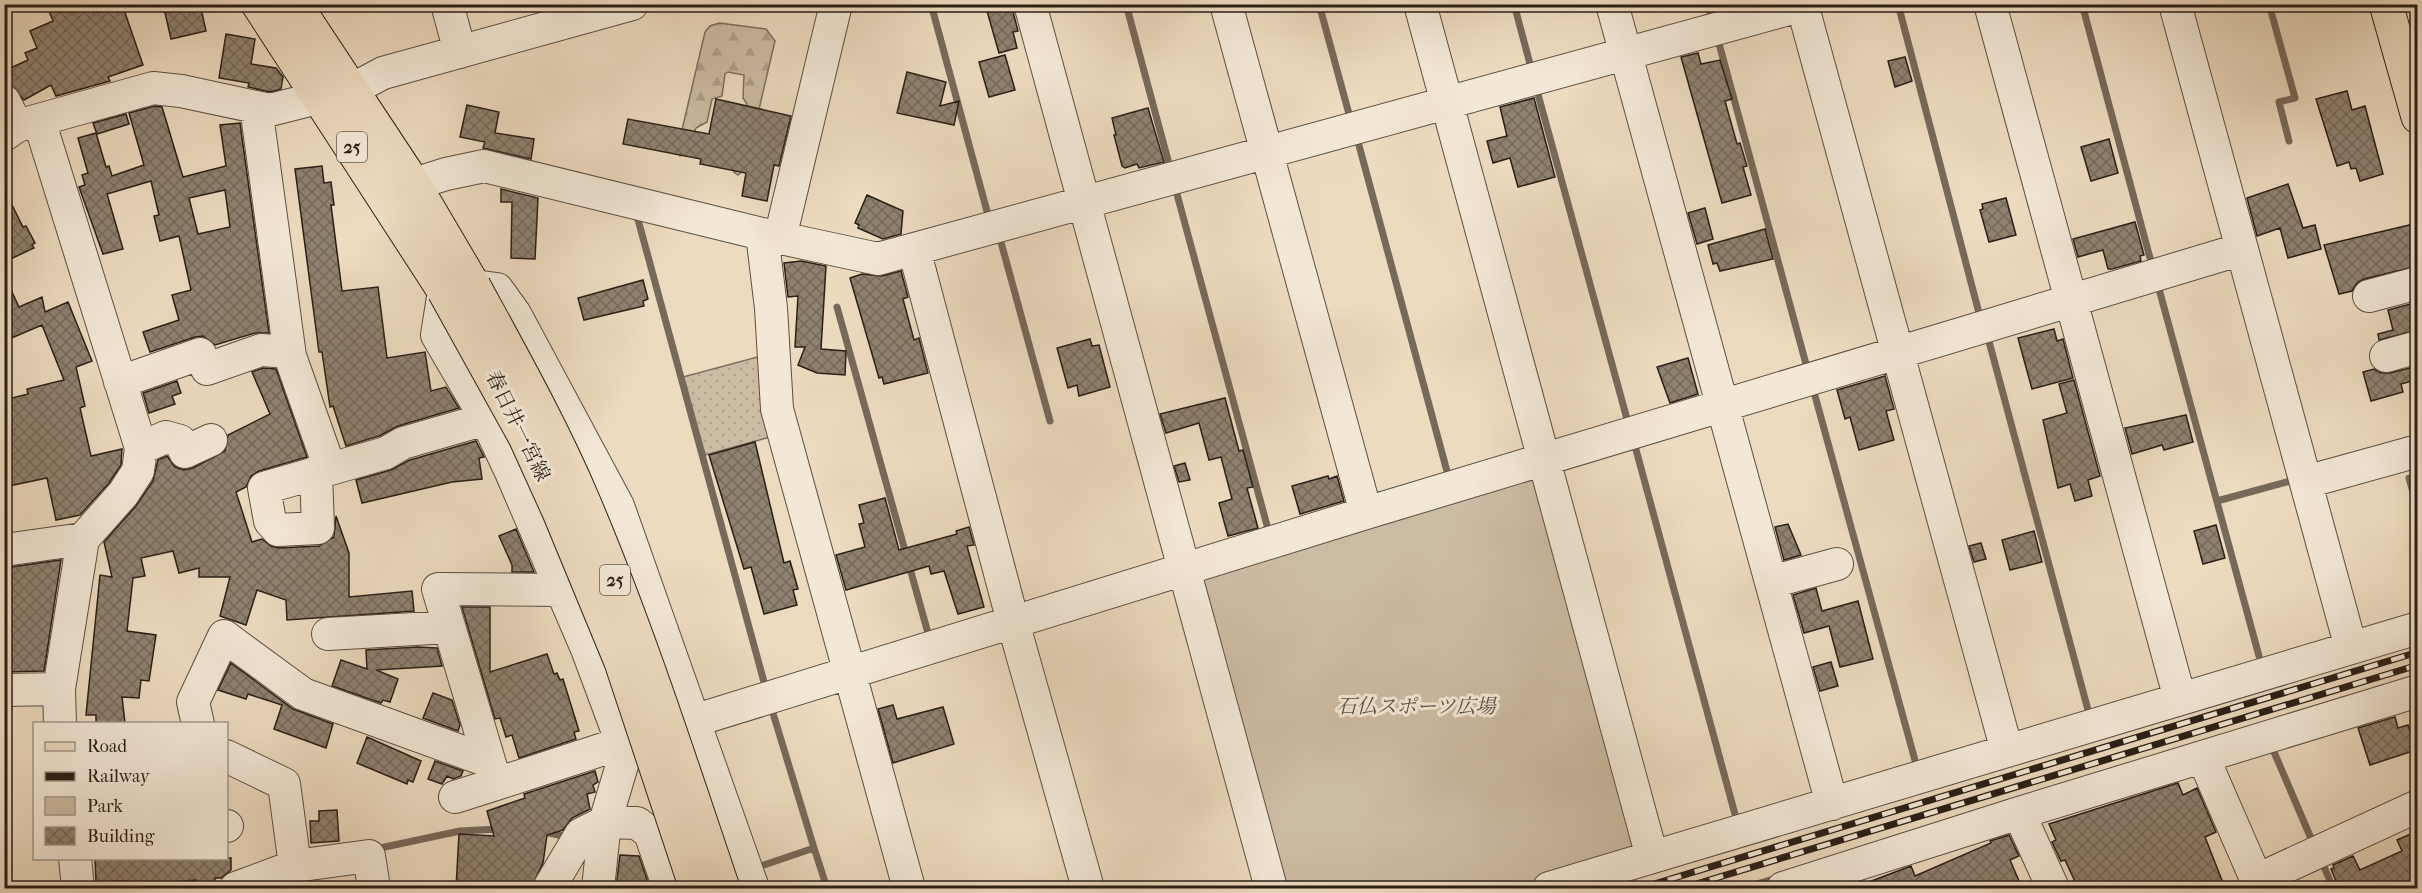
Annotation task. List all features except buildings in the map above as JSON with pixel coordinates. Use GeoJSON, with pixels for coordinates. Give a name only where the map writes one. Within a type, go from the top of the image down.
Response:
{"type":"FeatureCollection","features":[{"type":"Feature","properties":{"kind":"main road","name":"春日井一宮線"},"geometry":{"type":"LineString","coordinates":[[258,4],[321,98],[459,288],[535,400],[582,498],[644,652],[723,888]]}},
{"type":"Feature","properties":{"kind":"main road","name":"春日井一宮線"},"geometry":{"type":"LineString","coordinates":[[295,4],[414,184],[559,512],[621,662],[696,888]]}},
{"type":"Feature","properties":{"kind":"main road"},"geometry":{"type":"LineString","coordinates":[[2386,4],[2418,117]]}},
{"type":"Feature","properties":{"kind":"street"},"geometry":{"type":"LineString","coordinates":[[447,4],[460,52]]}},
{"type":"Feature","properties":{"kind":"street"},"geometry":{"type":"LineString","coordinates":[[60,722],[59,689],[83,539],[123,494],[138,471],[141,448],[120,382],[16,120],[153,88],[181,91],[270,110],[353,89],[383,73],[632,4]]}},
{"type":"Feature","properties":{"kind":"street"},"geometry":{"type":"LineString","coordinates":[[837,4],[771,236],[771,308],[777,409],[909,888]]}},
{"type":"Feature","properties":{"kind":"street"},"geometry":{"type":"LineString","coordinates":[[1030,4],[1271,888]]}},
{"type":"Feature","properties":{"kind":"street"},"geometry":{"type":"LineString","coordinates":[[1226,4],[1366,513]]}},
{"type":"Feature","properties":{"kind":"street"},"geometry":{"type":"LineString","coordinates":[[1420,4],[1652,857]]}},
{"type":"Feature","properties":{"kind":"street"},"geometry":{"type":"LineString","coordinates":[[1611,4],[1832,804]]}},
{"type":"Feature","properties":{"kind":"street"},"geometry":{"type":"LineString","coordinates":[[1990,4],[2180,699]]}},
{"type":"Feature","properties":{"kind":"street"},"geometry":{"type":"LineString","coordinates":[[2175,4],[2351,648]]}},
{"type":"Feature","properties":{"kind":"street"},"geometry":{"type":"LineString","coordinates":[[414,184],[484,166],[771,236],[878,259],[1804,5],[2007,751]]}},
{"type":"Feature","properties":{"kind":"street"},"geometry":{"type":"LineString","coordinates":[[256,107],[289,352],[323,471],[386,453],[403,443],[486,419]]}},
{"type":"Feature","properties":{"kind":"street"},"geometry":{"type":"LineString","coordinates":[[914,249],[1013,622],[1088,888]]}},
{"type":"Feature","properties":{"kind":"street"},"geometry":{"type":"LineString","coordinates":[[455,797],[492,773],[622,743],[1366,513],[2242,249]]}},
{"type":"Feature","properties":{"kind":"street"},"geometry":{"type":"LineString","coordinates":[[2369,296],[2418,283]]}},
{"type":"Feature","properties":{"kind":"street"},"geometry":{"type":"LineString","coordinates":[[598,888],[604,822],[623,762],[622,743],[563,590],[486,419],[437,335],[459,288],[497,289],[515,314],[618,506],[753,888]]}},
{"type":"Feature","properties":{"kind":"street"},"geometry":{"type":"LineString","coordinates":[[2386,356],[2418,347]]}},
{"type":"Feature","properties":{"kind":"street"},"geometry":{"type":"LineString","coordinates":[[120,382],[200,354],[207,369],[261,350],[289,352]]}},
{"type":"Feature","properties":{"kind":"street"},"geometry":{"type":"LineString","coordinates":[[141,448],[166,437],[180,441],[185,452],[211,440]]}},
{"type":"Feature","properties":{"kind":"street"},"geometry":{"type":"LineString","coordinates":[[2306,482],[2418,451]]}},
{"type":"Feature","properties":{"kind":"street"},"geometry":{"type":"LineString","coordinates":[[4,550],[83,539]]}},
{"type":"Feature","properties":{"kind":"street"},"geometry":{"type":"LineString","coordinates":[[1771,582],[1837,564]]}},
{"type":"Feature","properties":{"kind":"street"},"geometry":{"type":"LineString","coordinates":[[492,773],[438,589],[563,590]]}},
{"type":"Feature","properties":{"kind":"street"},"geometry":{"type":"LineString","coordinates":[[328,634],[449,627]]}},
{"type":"Feature","properties":{"kind":"street"},"geometry":{"type":"LineString","coordinates":[[1549,888],[2418,628]]}},
{"type":"Feature","properties":{"kind":"street"},"geometry":{"type":"LineString","coordinates":[[198,722],[193,702],[224,636],[303,694],[492,773]]}},
{"type":"Feature","properties":{"kind":"street"},"geometry":{"type":"LineString","coordinates":[[4,690],[59,689]]}},
{"type":"Feature","properties":{"kind":"street"},"geometry":{"type":"LineString","coordinates":[[1783,888],[1840,880],[2019,813],[2418,691]]}},
{"type":"Feature","properties":{"kind":"street"},"geometry":{"type":"LineString","coordinates":[[228,757],[284,784],[295,866]]}},
{"type":"Feature","properties":{"kind":"street"},"geometry":{"type":"LineString","coordinates":[[2203,757],[2259,884],[2418,806]]}},
{"type":"Feature","properties":{"kind":"street"},"geometry":{"type":"LineString","coordinates":[[2019,813],[2053,888]]}},
{"type":"Feature","properties":{"kind":"street"},"geometry":{"type":"LineString","coordinates":[[549,888],[581,834],[604,822],[637,823],[650,833],[669,888]]}},
{"type":"Feature","properties":{"kind":"street"},"geometry":{"type":"LineString","coordinates":[[236,888],[295,866],[369,856],[374,888]]}},
{"type":"Feature","properties":{"kind":"street"},"geometry":{"type":"LineString","coordinates":[[75,860],[78,888]]}},
{"type":"Feature","properties":{"kind":"green space"},"geometry":{"type":"Polygon","coordinates":[[[719,23],[766,29],[775,41],[745,169],[738,175],[734,172],[734,163],[747,104],[743,98],[744,75],[728,72],[725,74],[722,96],[712,99],[707,122],[696,128],[684,154],[680,156],[677,151],[705,32],[710,26],[719,23]]]}},
{"type":"Feature","properties":{"kind":"green space"},"geometry":{"type":"Polygon","coordinates":[[[765,355],[774,436],[705,455],[683,377],[765,355]]]}},
{"type":"Feature","properties":{"kind":"green space","name":"石仏スポーツ広場"},"geometry":{"type":"Polygon","coordinates":[[[1532,477],[1539,481],[1637,854],[1518,888],[1280,888],[1198,587],[1204,579],[1532,477]]]}},
{"type":"Feature","properties":{"kind":"waterway"},"geometry":{"type":"LineString","coordinates":[[541,4],[543,11]]}},
{"type":"Feature","properties":{"kind":"waterway"},"geometry":{"type":"LineString","coordinates":[[931,4],[988,215]]}},
{"type":"Feature","properties":{"kind":"waterway"},"geometry":{"type":"LineString","coordinates":[[1126,4],[1169,164]]}},
{"type":"Feature","properties":{"kind":"waterway"},"geometry":{"type":"LineString","coordinates":[[1319,4],[1349,114]]}},
{"type":"Feature","properties":{"kind":"waterway"},"geometry":{"type":"LineString","coordinates":[[1514,4],[1530,64]]}},
{"type":"Feature","properties":{"kind":"waterway"},"geometry":{"type":"LineString","coordinates":[[1708,4],[1711,16]]}},
{"type":"Feature","properties":{"kind":"waterway"},"geometry":{"type":"LineString","coordinates":[[1898,4],[1979,313]]}},
{"type":"Feature","properties":{"kind":"waterway"},"geometry":{"type":"LineString","coordinates":[[2082,4],[2150,258]]}},
{"type":"Feature","properties":{"kind":"waterway"},"geometry":{"type":"LineString","coordinates":[[2269,4],[2295,98],[2279,102],[2289,141]]}},
{"type":"Feature","properties":{"kind":"waterway"},"geometry":{"type":"LineString","coordinates":[[1718,40],[1806,364]]}},
{"type":"Feature","properties":{"kind":"waterway"},"geometry":{"type":"LineString","coordinates":[[1536,87],[1627,419]]}},
{"type":"Feature","properties":{"kind":"waterway"},"geometry":{"type":"LineString","coordinates":[[1357,138],[1448,475]]}},
{"type":"Feature","properties":{"kind":"waterway"},"geometry":{"type":"LineString","coordinates":[[1175,187],[1268,529]]}},
{"type":"Feature","properties":{"kind":"waterway"},"geometry":{"type":"LineString","coordinates":[[637,216],[764,682]]}},
{"type":"Feature","properties":{"kind":"waterway"},"geometry":{"type":"LineString","coordinates":[[999,235],[1050,421]]}},
{"type":"Feature","properties":{"kind":"waterway"},"geometry":{"type":"LineString","coordinates":[[2159,289],[2259,656]]}},
{"type":"Feature","properties":{"kind":"waterway"},"geometry":{"type":"LineString","coordinates":[[837,307],[928,633]]}},
{"type":"Feature","properties":{"kind":"waterway"},"geometry":{"type":"LineString","coordinates":[[1987,334],[2088,710]]}},
{"type":"Feature","properties":{"kind":"waterway"},"geometry":{"type":"LineString","coordinates":[[1814,392],[1916,764]]}},
{"type":"Feature","properties":{"kind":"waterway"},"geometry":{"type":"LineString","coordinates":[[1635,446],[1736,818]]}},
{"type":"Feature","properties":{"kind":"waterway"},"geometry":{"type":"LineString","coordinates":[[2409,478],[2418,510]]}},
{"type":"Feature","properties":{"kind":"waterway"},"geometry":{"type":"LineString","coordinates":[[2217,501],[2294,480]]}},
{"type":"Feature","properties":{"kind":"waterway"},"geometry":{"type":"LineString","coordinates":[[772,710],[814,848]]}},
{"type":"Feature","properties":{"kind":"waterway"},"geometry":{"type":"LineString","coordinates":[[2274,752],[2313,843]]}},
{"type":"Feature","properties":{"kind":"waterway"},"geometry":{"type":"LineString","coordinates":[[380,848],[460,831],[500,829]]}},
{"type":"Feature","properties":{"kind":"waterway"},"geometry":{"type":"LineString","coordinates":[[544,832],[568,837]]}},
{"type":"Feature","properties":{"kind":"waterway"},"geometry":{"type":"LineString","coordinates":[[761,866],[814,848],[827,888]]}},
{"type":"Feature","properties":{"kind":"waterway"},"geometry":{"type":"LineString","coordinates":[[2322,862],[2333,888]]}},
{"type":"Feature","properties":{"kind":"waterway"},"geometry":{"type":"LineString","coordinates":[[1743,888],[1777,878]]}},
{"type":"Feature","properties":{"kind":"railway"},"geometry":{"type":"LineString","coordinates":[[1641,888],[2418,652]]}},
{"type":"Feature","properties":{"kind":"railway"},"geometry":{"type":"LineString","coordinates":[[1683,888],[2418,665]]}}]}
